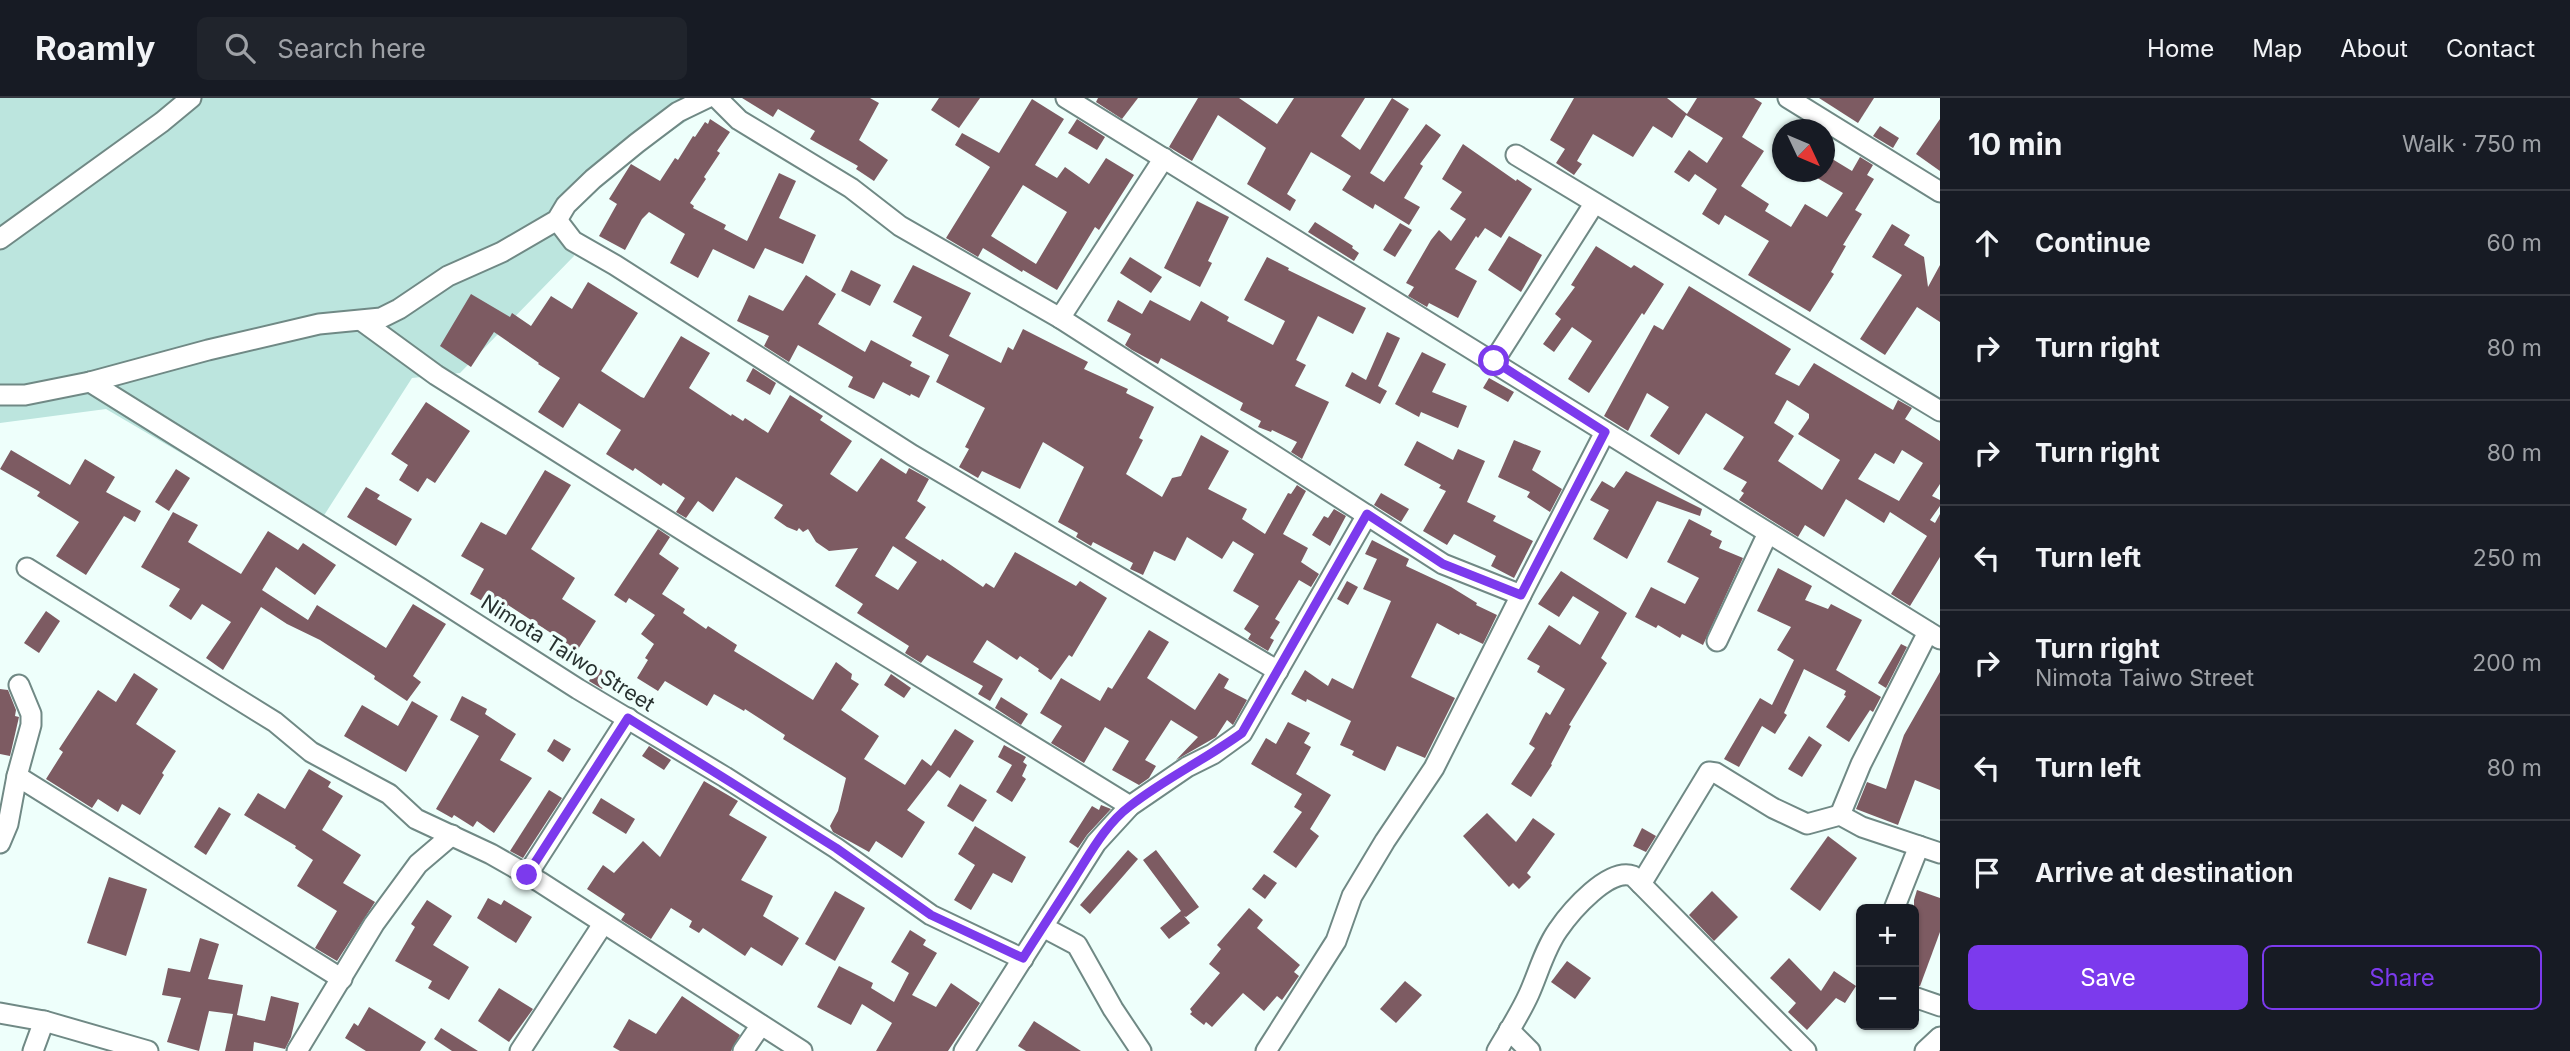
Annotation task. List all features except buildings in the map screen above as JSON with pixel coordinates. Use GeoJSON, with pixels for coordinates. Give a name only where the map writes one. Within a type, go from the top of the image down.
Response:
{"type":"FeatureCollection","features":[{"type":"Feature","properties":{"kind":"street"},"geometry":{"type":"LineString","coordinates":[[0,239],[191,98]]}},
{"type":"Feature","properties":{"kind":"street"},"geometry":{"type":"LineString","coordinates":[[0,395],[25,395],[90,382],[319,324],[382,318],[448,275],[502,252],[557,220],[566,205],[637,142],[678,112],[707,98]]}},
{"type":"Feature","properties":{"kind":"street"},"geometry":{"type":"LineString","coordinates":[[717,98],[739,120],[850,188],[900,226],[1060,318],[1443,564],[1521,595]]}},
{"type":"Feature","properties":{"kind":"street"},"geometry":{"type":"LineString","coordinates":[[1066,98],[1934,635],[1861,764],[1840,816]]}},
{"type":"Feature","properties":{"kind":"street"},"geometry":{"type":"LineString","coordinates":[[1788,98],[1940,191]]}},
{"type":"Feature","properties":{"kind":"street"},"geometry":{"type":"LineString","coordinates":[[1516,155],[1940,411]]}},
{"type":"Feature","properties":{"kind":"street"},"geometry":{"type":"LineString","coordinates":[[1060,318],[1164,158]]}},
{"type":"Feature","properties":{"kind":"street"},"geometry":{"type":"LineString","coordinates":[[1494,361],[1594,204]]}},
{"type":"Feature","properties":{"kind":"street"},"geometry":{"type":"LineString","coordinates":[[557,220],[573,241],[615,265],[912,455],[1278,671]]}},
{"type":"Feature","properties":{"kind":"street"},"geometry":{"type":"LineString","coordinates":[[362,321],[447,382],[1130,806]]}},
{"type":"Feature","properties":{"kind":"street","name":"Nimota Taiwo Street"},"geometry":{"type":"LineString","coordinates":[[90,382],[836,848],[931,915],[1023,958]]}},
{"type":"Feature","properties":{"kind":"street"},"geometry":{"type":"LineString","coordinates":[[1266,1051],[1336,941],[1352,896],[1434,768],[1605,432]]}},
{"type":"Feature","properties":{"kind":"street"},"geometry":{"type":"LineString","coordinates":[[964,1051],[1096,843],[1130,806],[1242,733],[1367,514]]}},
{"type":"Feature","properties":{"kind":"street"},"geometry":{"type":"LineString","coordinates":[[1717,641],[1768,533]]}},
{"type":"Feature","properties":{"kind":"street"},"geometry":{"type":"LineString","coordinates":[[27,568],[275,722],[311,752],[388,794],[416,819],[527,875],[802,1051]]}},
{"type":"Feature","properties":{"kind":"street"},"geometry":{"type":"LineString","coordinates":[[0,843],[8,824],[31,725],[31,714],[19,685]]}},
{"type":"Feature","properties":{"kind":"street"},"geometry":{"type":"LineString","coordinates":[[527,875],[628,718]]}},
{"type":"Feature","properties":{"kind":"street"},"geometry":{"type":"LineString","coordinates":[[1641,884],[1709,772],[1716,773],[1807,824],[1840,816],[1862,827],[1940,853]]}},
{"type":"Feature","properties":{"kind":"street"},"geometry":{"type":"LineString","coordinates":[[17,776],[342,979]]}},
{"type":"Feature","properties":{"kind":"street"},"geometry":{"type":"LineString","coordinates":[[297,1051],[374,924],[418,864],[452,835]]}},
{"type":"Feature","properties":{"kind":"street"},"geometry":{"type":"LineString","coordinates":[[1896,904],[1919,846]]}},
{"type":"Feature","properties":{"kind":"street"},"geometry":{"type":"LineString","coordinates":[[1497,1051],[1526,1000],[1557,931],[1596,887],[1616,876],[1626,874],[1641,884],[1806,1051]]}},
{"type":"Feature","properties":{"kind":"street"},"geometry":{"type":"LineString","coordinates":[[520,1051],[603,924]]}},
{"type":"Feature","properties":{"kind":"street"},"geometry":{"type":"LineString","coordinates":[[1043,927],[1077,945],[1141,1051]]}},
{"type":"Feature","properties":{"kind":"street"},"geometry":{"type":"LineString","coordinates":[[1919,999],[1940,1006]]}},
{"type":"Feature","properties":{"kind":"street"},"geometry":{"type":"LineString","coordinates":[[0,1013],[44,1021],[125,1049],[148,1051]]}},
{"type":"Feature","properties":{"kind":"street"},"geometry":{"type":"LineString","coordinates":[[33,1051],[44,1021]]}},
{"type":"Feature","properties":{"kind":"street"},"geometry":{"type":"LineString","coordinates":[[743,1051],[761,1025]]}},
{"type":"Feature","properties":{"kind":"street"},"geometry":{"type":"LineString","coordinates":[[1509,1030],[1530,1051]]}},
{"type":"Feature","properties":{"kind":"street"},"geometry":{"type":"LineString","coordinates":[[1925,1051],[1940,1037]]}},
{"type":"Feature","properties":{"kind":"shaded area"},"geometry":{"type":"Polygon","coordinates":[[[0,98],[720,98],[562,206],[574,256],[460,373],[412,378],[314,531],[106,409],[0,423],[0,98]]]}},
{"type":"Feature","properties":{"kind":"route"},"geometry":{"type":"LineString","coordinates":[[527,875],[628,718],[836,848],[931,915],[1023,958],[1096,843],[1118,818],[1130,806],[1242,733],[1367,514],[1443,564],[1521,595],[1605,432],[1494,361]]}}]}
